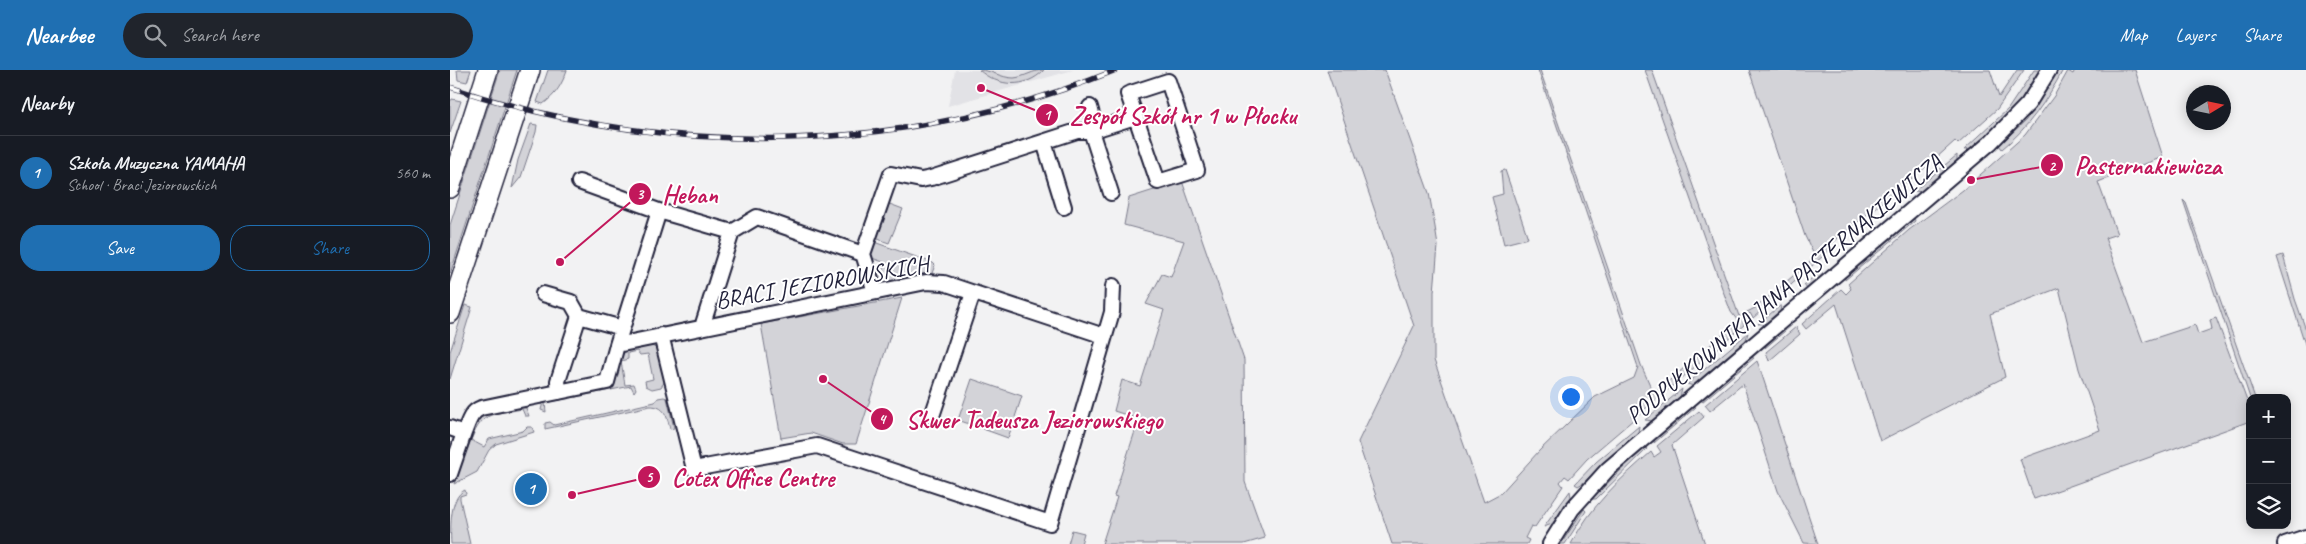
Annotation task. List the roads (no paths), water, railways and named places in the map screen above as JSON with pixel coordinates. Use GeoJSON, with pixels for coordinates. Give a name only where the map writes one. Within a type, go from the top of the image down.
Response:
{"type":"FeatureCollection","features":[{"type":"Feature","properties":{"kind":"main road"},"geometry":{"type":"LineString","coordinates":[[450,188],[488,70]]}},
{"type":"Feature","properties":{"kind":"main road"},"geometry":{"type":"LineString","coordinates":[[450,313],[530,70]]}},
{"type":"Feature","properties":{"kind":"street","name":"PODPUŁKOWNIKA JANA PASTERNAKIEWICZA"},"geometry":{"type":"LineString","coordinates":[[1550,544],[1572,509],[1608,469],[1990,143],[2028,104],[2049,70]]}},
{"type":"Feature","properties":{"kind":"street"},"geometry":{"type":"LineString","coordinates":[[1168,81],[1197,170],[1158,182],[1136,117],[1128,94],[1168,81]]}},
{"type":"Feature","properties":{"kind":"street"},"geometry":{"type":"LineString","coordinates":[[1090,107],[1093,130],[1111,193]]}},
{"type":"Feature","properties":{"kind":"street"},"geometry":{"type":"LineString","coordinates":[[876,292],[863,254],[891,174],[922,180],[931,178],[1077,132],[1093,130],[1136,117]]}},
{"type":"Feature","properties":{"kind":"street"},"geometry":{"type":"LineString","coordinates":[[1044,142],[1064,207]]}},
{"type":"Feature","properties":{"kind":"street"},"geometry":{"type":"LineString","coordinates":[[579,182],[659,210],[732,232]]}},
{"type":"Feature","properties":{"kind":"street"},"geometry":{"type":"LineString","coordinates":[[450,474],[464,433],[475,410],[606,382],[659,210]]}},
{"type":"Feature","properties":{"kind":"street"},"geometry":{"type":"LineString","coordinates":[[702,327],[732,232],[757,217],[863,254]]}},
{"type":"Feature","properties":{"kind":"street","name":"BRACI JEZIOROWSKICH"},"geometry":{"type":"LineString","coordinates":[[617,345],[926,282],[944,283],[1104,336]]}},
{"type":"Feature","properties":{"kind":"street"},"geometry":{"type":"LineString","coordinates":[[661,336],[694,469],[817,446],[1050,523],[1112,312],[1114,286]]}},
{"type":"Feature","properties":{"kind":"street"},"geometry":{"type":"LineString","coordinates":[[932,416],[973,293]]}},
{"type":"Feature","properties":{"kind":"street"},"geometry":{"type":"LineString","coordinates":[[543,294],[571,302],[580,316],[622,328]]}},
{"type":"Feature","properties":{"kind":"street"},"geometry":{"type":"LineString","coordinates":[[558,392],[558,381],[580,316]]}},
{"type":"Feature","properties":{"kind":"street"},"geometry":{"type":"LineString","coordinates":[[450,428],[464,433]]}},
{"type":"Feature","properties":{"kind":"street"},"geometry":{"type":"LineString","coordinates":[[2285,544],[2306,537]]}},
{"type":"Feature","properties":{"kind":"railway"},"geometry":{"type":"LineString","coordinates":[[450,87],[532,111],[616,127],[700,136],[785,138],[869,132],[953,119],[1035,98],[1116,70]]}},
{"type":"Feature","properties":{"kind":"place","name":"Zespół Szkół nr 1 w Płocku"},"geometry":{"type":"Point","coordinates":[981,88]}},
{"type":"Feature","properties":{"kind":"place","name":"Pasternakiewicza"},"geometry":{"type":"Point","coordinates":[1971,180]}},
{"type":"Feature","properties":{"kind":"place","name":"Heban"},"geometry":{"type":"Point","coordinates":[560,262]}},
{"type":"Feature","properties":{"kind":"place","name":"Skwer Tadeusza Jeziorowskiego"},"geometry":{"type":"Point","coordinates":[823,379]}},
{"type":"Feature","properties":{"kind":"place","name":"Szkoła Muzyczna YAMAHA"},"geometry":{"type":"Point","coordinates":[531,489]}},
{"type":"Feature","properties":{"kind":"place","name":"Cotex Office Centre"},"geometry":{"type":"Point","coordinates":[572,495]}}]}
